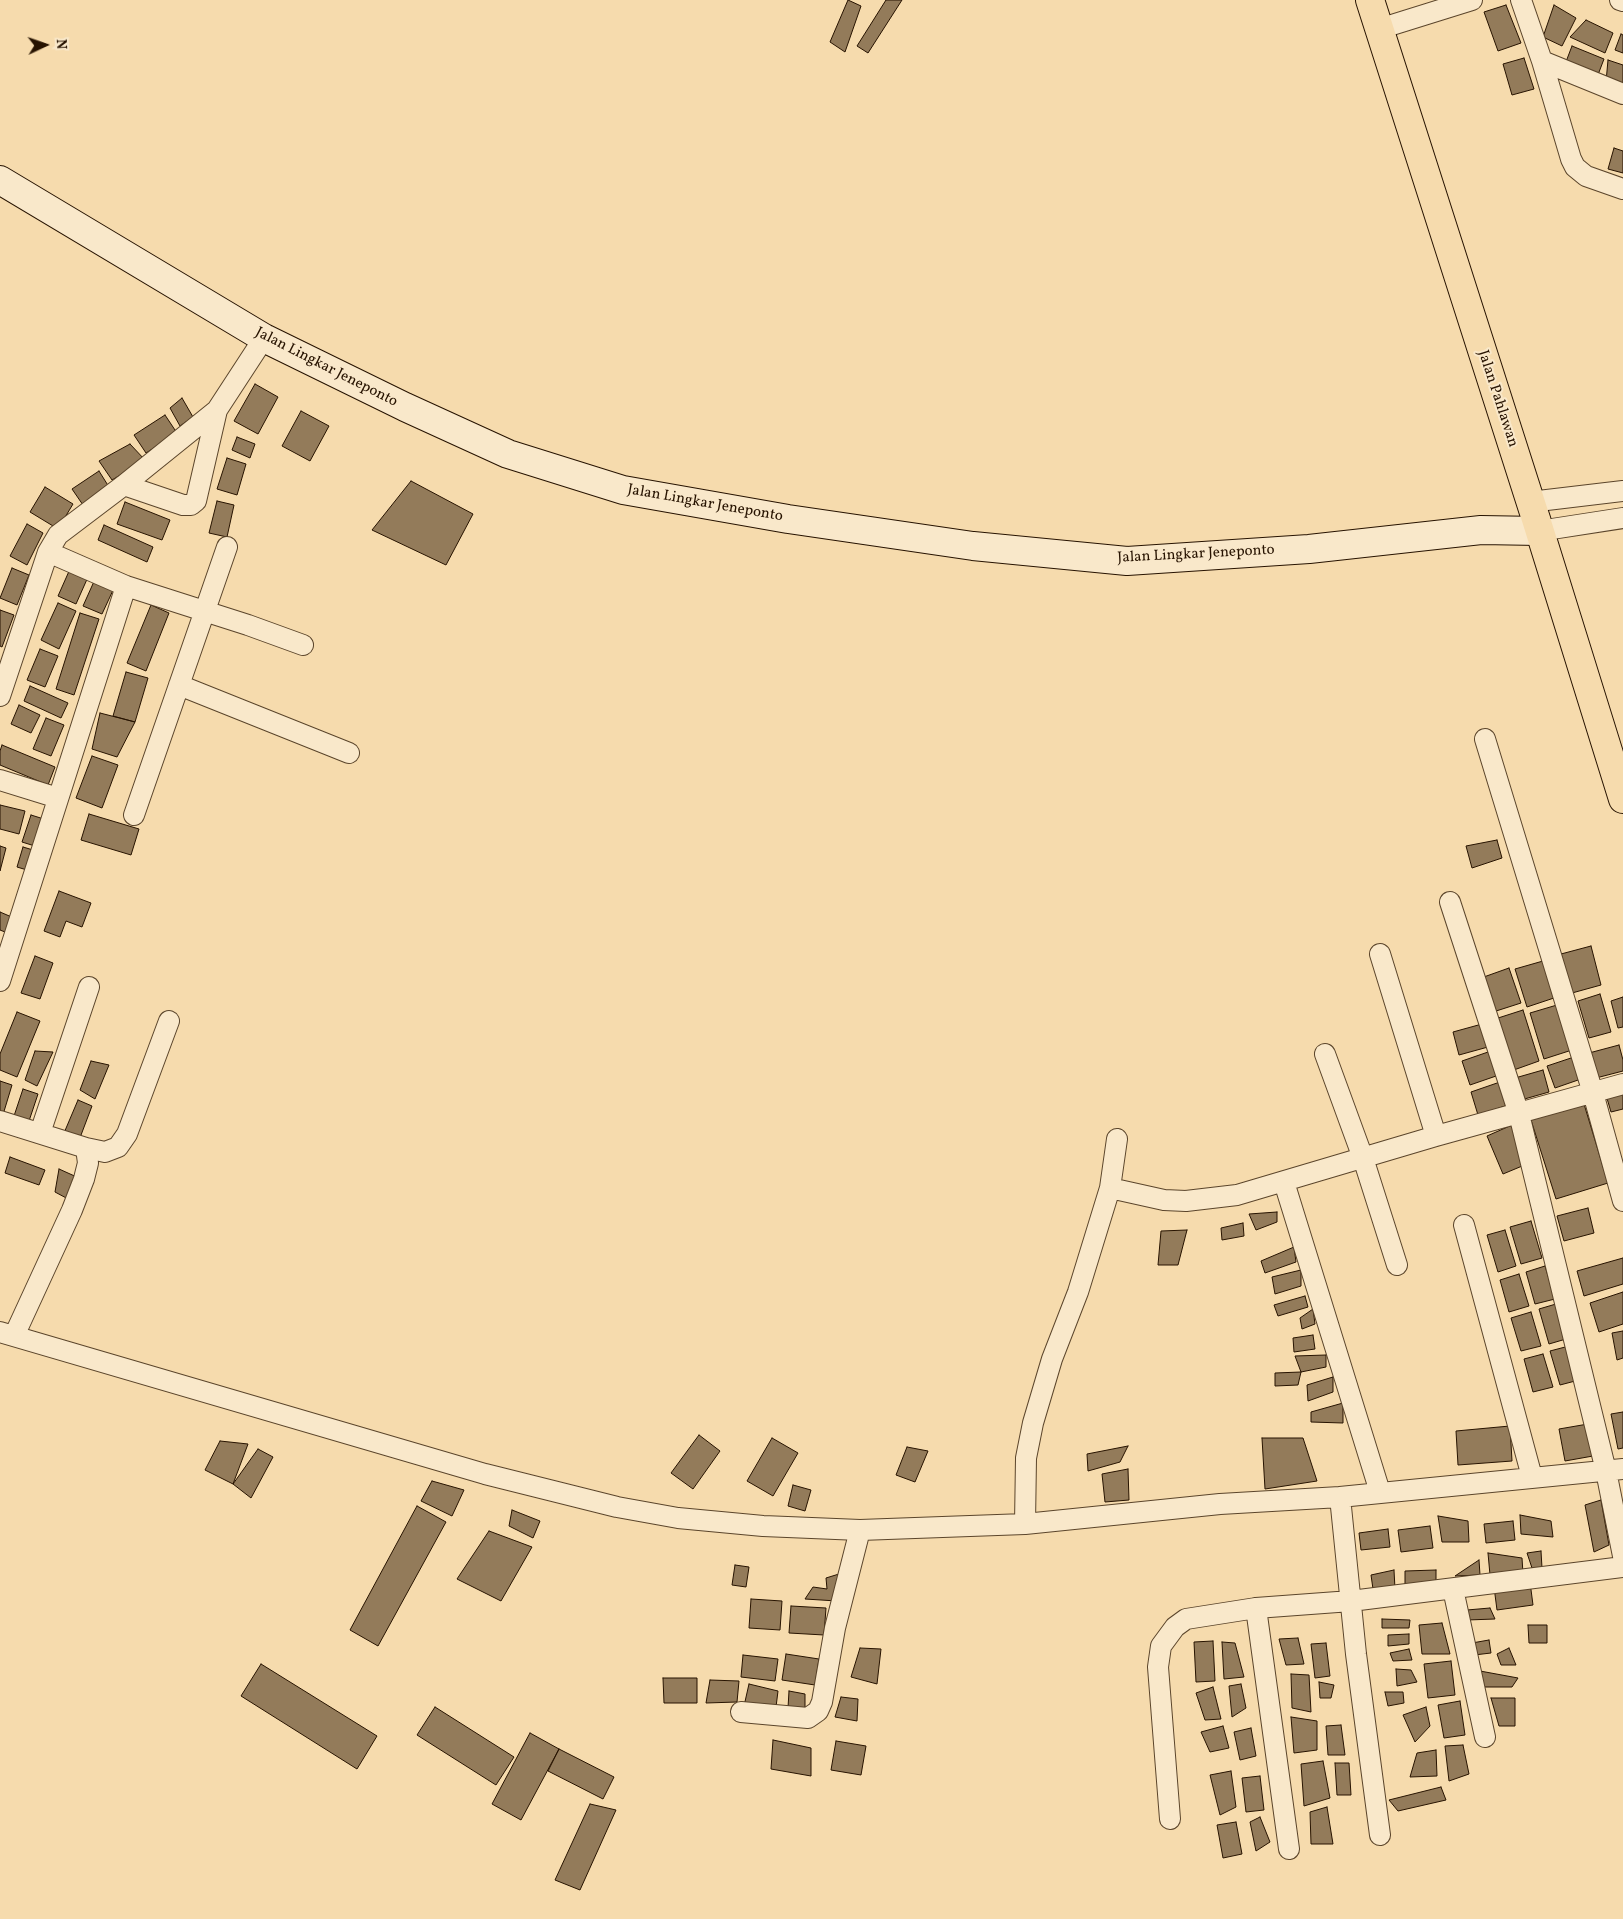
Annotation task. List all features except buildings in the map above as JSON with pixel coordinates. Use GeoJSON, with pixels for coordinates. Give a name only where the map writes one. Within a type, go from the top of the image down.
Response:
{"type":"FeatureCollection","features":[{"type":"Feature","properties":{"kind":"highway","name":"Jalan Pahlawan"},"geometry":{"type":"LineString","coordinates":[[1370,0],[1623,799]]}},
{"type":"Feature","properties":{"kind":"main road","name":"Jalan Lingkar Jeneponto"},"geometry":{"type":"LineString","coordinates":[[0,180],[264,338],[405,407],[508,454],[623,490],[788,519],[973,546],[1127,561],[1309,548],[1481,530],[1539,531]]}},
{"type":"Feature","properties":{"kind":"main road","name":"Jalan Lingkar Jeneponto"},"geometry":{"type":"LineString","coordinates":[[1481,530],[1530,502]]}},
{"type":"Feature","properties":{"kind":"street"},"geometry":{"type":"LineString","coordinates":[[1379,29],[1472,0]]}},
{"type":"Feature","properties":{"kind":"street"},"geometry":{"type":"LineString","coordinates":[[1521,0],[1575,167],[1586,176],[1623,189]]}},
{"type":"Feature","properties":{"kind":"street"},"geometry":{"type":"LineString","coordinates":[[1542,61],[1623,94]]}},
{"type":"Feature","properties":{"kind":"street"},"geometry":{"type":"LineString","coordinates":[[0,696],[48,552],[58,535],[217,410],[264,338]]}},
{"type":"Feature","properties":{"kind":"street"},"geometry":{"type":"LineString","coordinates":[[124,485],[184,505],[191,505],[196,501],[217,410]]}},
{"type":"Feature","properties":{"kind":"street"},"geometry":{"type":"LineString","coordinates":[[1530,502],[1623,491]]}},
{"type":"Feature","properties":{"kind":"street"},"geometry":{"type":"LineString","coordinates":[[1539,531],[1623,518]]}},
{"type":"Feature","properties":{"kind":"street"},"geometry":{"type":"LineString","coordinates":[[134,815],[227,547]]}},
{"type":"Feature","properties":{"kind":"street"},"geometry":{"type":"LineString","coordinates":[[48,552],[126,586],[303,645]]}},
{"type":"Feature","properties":{"kind":"street"},"geometry":{"type":"LineString","coordinates":[[0,980],[126,586]]}},
{"type":"Feature","properties":{"kind":"street"},"geometry":{"type":"LineString","coordinates":[[179,685],[348,753]]}},
{"type":"Feature","properties":{"kind":"street"},"geometry":{"type":"LineString","coordinates":[[1485,739],[1593,1093],[1623,1200]]}},
{"type":"Feature","properties":{"kind":"street"},"geometry":{"type":"LineString","coordinates":[[0,780],[58,798]]}},
{"type":"Feature","properties":{"kind":"street"},"geometry":{"type":"LineString","coordinates":[[1450,902],[1519,1114],[1615,1470],[1623,1556]]}},
{"type":"Feature","properties":{"kind":"street"},"geometry":{"type":"LineString","coordinates":[[1380,954],[1436,1136]]}},
{"type":"Feature","properties":{"kind":"street"},"geometry":{"type":"LineString","coordinates":[[40,1133],[89,987]]}},
{"type":"Feature","properties":{"kind":"street"},"geometry":{"type":"LineString","coordinates":[[0,1121],[86,1148],[105,1152],[118,1147],[127,1134],[169,1021]]}},
{"type":"Feature","properties":{"kind":"street"},"geometry":{"type":"LineString","coordinates":[[1326,1054],[1363,1158],[1397,1265]]}},
{"type":"Feature","properties":{"kind":"street"},"geometry":{"type":"LineString","coordinates":[[1110,1188],[1164,1200],[1186,1201],[1237,1195],[1436,1136],[1623,1084]]}},
{"type":"Feature","properties":{"kind":"street"},"geometry":{"type":"LineString","coordinates":[[1025,1524],[1026,1458],[1033,1423],[1052,1359],[1078,1292],[1110,1188],[1117,1138]]}},
{"type":"Feature","properties":{"kind":"street"},"geometry":{"type":"LineString","coordinates":[[86,1148],[88,1163],[84,1180],[72,1210],[7,1334],[268,1412],[476,1471],[617,1507],[678,1518],[763,1526],[860,1530],[1025,1524],[1220,1504],[1340,1497],[1615,1470]]}},
{"type":"Feature","properties":{"kind":"street"},"geometry":{"type":"LineString","coordinates":[[1284,1182],[1380,1492]]}},
{"type":"Feature","properties":{"kind":"street"},"geometry":{"type":"LineString","coordinates":[[1464,1225],[1532,1477]]}},
{"type":"Feature","properties":{"kind":"street"},"geometry":{"type":"LineString","coordinates":[[1340,1497],[1357,1664],[1380,1836]]}},
{"type":"Feature","properties":{"kind":"street"},"geometry":{"type":"LineString","coordinates":[[741,1712],[808,1718],[818,1711],[822,1702],[835,1628],[860,1530]]}},
{"type":"Feature","properties":{"kind":"street"},"geometry":{"type":"LineString","coordinates":[[1170,1819],[1158,1667],[1161,1646],[1175,1627],[1186,1619],[1256,1608],[1351,1601],[1623,1567]]}},
{"type":"Feature","properties":{"kind":"street"},"geometry":{"type":"LineString","coordinates":[[1452,1589],[1485,1737]]}},
{"type":"Feature","properties":{"kind":"street"},"geometry":{"type":"LineString","coordinates":[[1256,1608],[1289,1849]]}}]}
